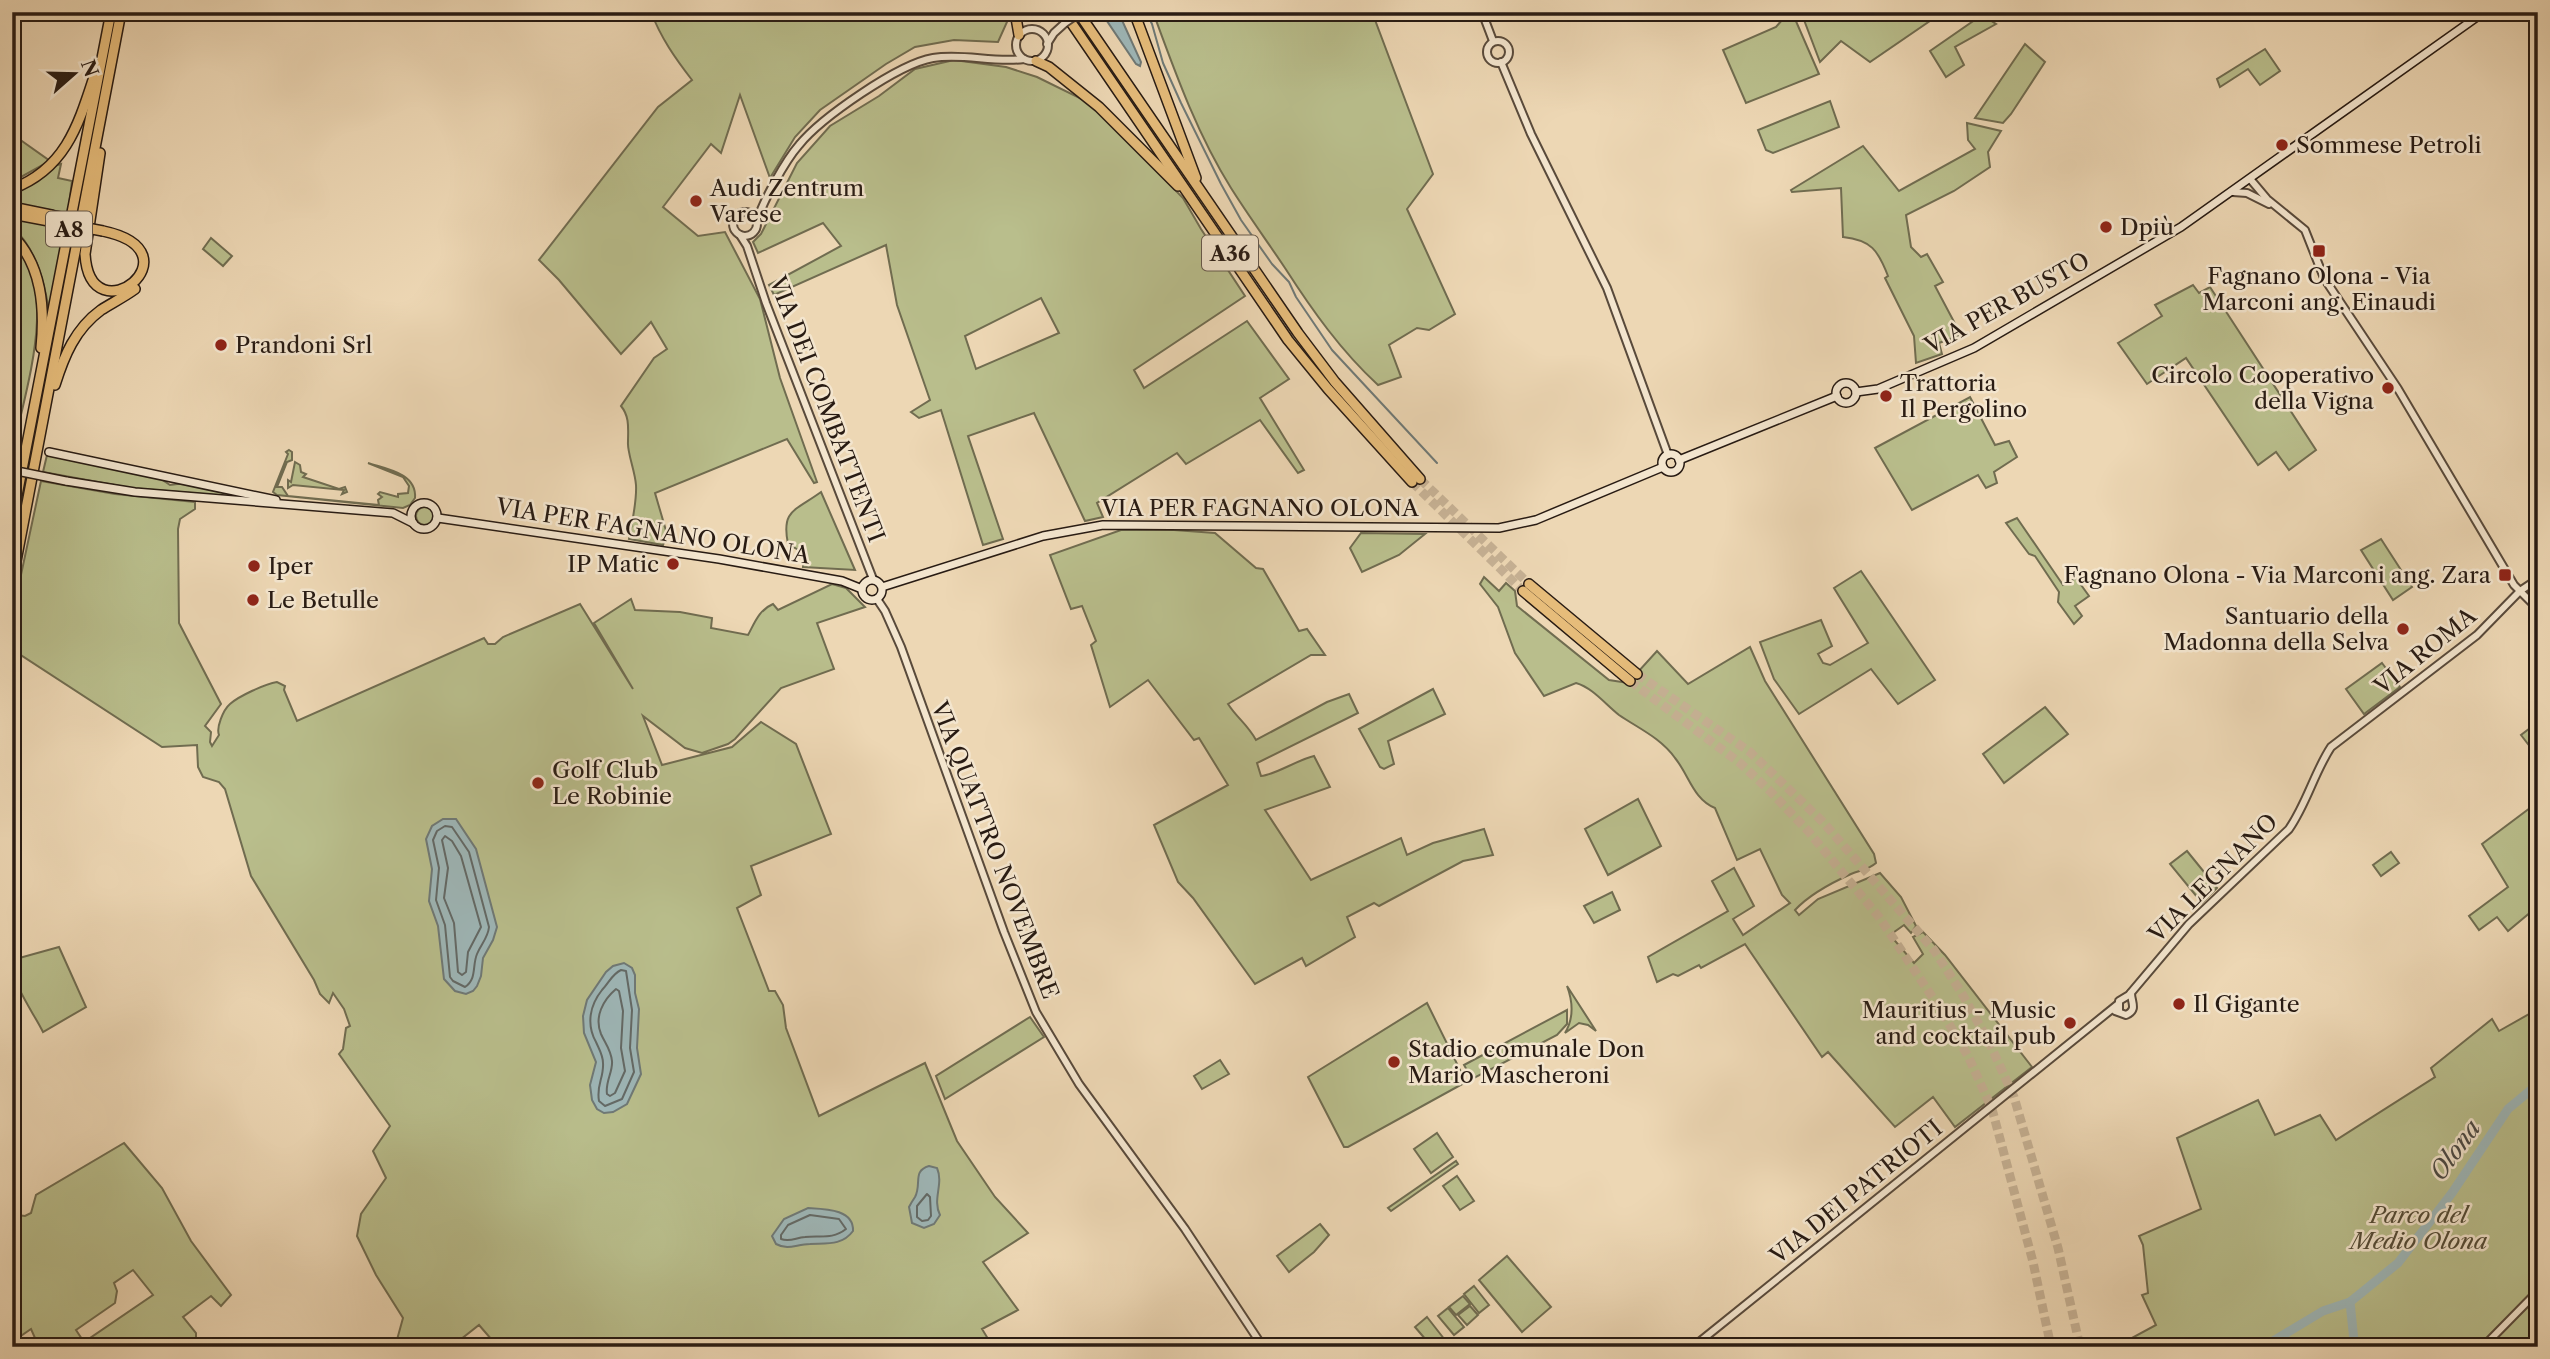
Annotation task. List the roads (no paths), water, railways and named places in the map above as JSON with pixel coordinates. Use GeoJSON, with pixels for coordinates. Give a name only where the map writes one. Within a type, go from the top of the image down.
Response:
{"type":"FeatureCollection","features":[{"type":"Feature","properties":{"kind":"highway","name":"A8"},"geometry":{"type":"LineString","coordinates":[[12,522],[111,12]]}},
{"type":"Feature","properties":{"kind":"highway","name":"A8"},"geometry":{"type":"LineString","coordinates":[[12,583],[121,12]]}},
{"type":"Feature","properties":{"kind":"highway"},"geometry":{"type":"LineString","coordinates":[[1015,12],[1019,35]]}},
{"type":"Feature","properties":{"kind":"highway","name":"A36"},"geometry":{"type":"LineString","coordinates":[[1064,12],[1288,340],[1328,389],[1416,481],[1305,343],[1079,12]]}},
{"type":"Feature","properties":{"kind":"highway"},"geometry":{"type":"LineString","coordinates":[[1134,12],[1202,193]]}},
{"type":"Feature","properties":{"kind":"highway"},"geometry":{"type":"LineString","coordinates":[[12,189],[45,171],[60,155],[74,133],[85,108],[106,39]]}},
{"type":"Feature","properties":{"kind":"highway"},"geometry":{"type":"LineString","coordinates":[[1036,61],[1049,67],[1099,107],[1194,201]]}},
{"type":"Feature","properties":{"kind":"highway"},"geometry":{"type":"LineString","coordinates":[[100,120],[101,146],[85,265],[94,282],[110,291],[118,292],[126,289],[138,278],[144,263],[143,256],[136,243],[104,228]]}},
{"type":"Feature","properties":{"kind":"highway"},"geometry":{"type":"LineString","coordinates":[[12,207],[50,218]]}},
{"type":"Feature","properties":{"kind":"highway"},"geometry":{"type":"LineString","coordinates":[[12,214],[132,233],[140,239],[148,254],[147,272],[136,288],[102,310],[78,333],[66,353],[43,421]]}},
{"type":"Feature","properties":{"kind":"highway"},"geometry":{"type":"LineString","coordinates":[[12,235],[23,247],[34,270],[42,305],[42,332],[32,420]]}},
{"type":"Feature","properties":{"kind":"highway"},"geometry":{"type":"LineString","coordinates":[[1526,588],[1634,677]]}},
{"type":"Feature","properties":{"kind":"main road","name":"VIA PER BUSTO"},"geometry":{"type":"LineString","coordinates":[[1856,392],[1878,389],[1974,348],[2181,227],[2251,180],[2336,116],[2484,12]]}},
{"type":"Feature","properties":{"kind":"main road","name":"VIA PER BUSTO"},"geometry":{"type":"LineString","coordinates":[[1843,384],[1850,384],[1856,392],[1853,400],[1848,403],[1841,402],[1837,396],[1838,389],[1843,384]]}},
{"type":"Feature","properties":{"kind":"main road","name":"VIA PER BUSTO"},"geometry":{"type":"LineString","coordinates":[[1559,509],[1663,467],[1667,471],[1675,471],[1679,467],[1679,460],[1837,396]]}},
{"type":"Feature","properties":{"kind":"main road"},"geometry":{"type":"LineString","coordinates":[[49,452],[301,505]]}},
{"type":"Feature","properties":{"kind":"main road"},"geometry":{"type":"LineString","coordinates":[[1663,467],[1663,458],[1668,455],[1676,456],[1679,460]]}},
{"type":"Feature","properties":{"kind":"main road"},"geometry":{"type":"LineString","coordinates":[[12,470],[135,492],[393,513],[414,508]]}},
{"type":"Feature","properties":{"kind":"main road","name":"VIA PER FAGNANO OLONA"},"geometry":{"type":"LineString","coordinates":[[413,523],[421,529],[428,529],[438,519],[431,505],[424,503],[414,508]]}},
{"type":"Feature","properties":{"kind":"main road"},"geometry":{"type":"LineString","coordinates":[[413,523],[411,515],[414,508]]}},
{"type":"Feature","properties":{"kind":"main road","name":"VIA PER FAGNANO OLONA"},"geometry":{"type":"LineString","coordinates":[[882,587],[1043,536],[1103,525],[1499,527],[1536,520],[1559,509]]}},
{"type":"Feature","properties":{"kind":"main road"},"geometry":{"type":"LineString","coordinates":[[393,513],[413,523]]}},
{"type":"Feature","properties":{"kind":"main road","name":"VIA PER FAGNANO OLONA"},"geometry":{"type":"LineString","coordinates":[[438,519],[719,558],[842,581],[862,589],[865,597],[877,599]]}},
{"type":"Feature","properties":{"kind":"main road"},"geometry":{"type":"LineString","coordinates":[[862,589],[864,583],[873,579],[879,582],[882,587],[877,599]]}},
{"type":"Feature","properties":{"kind":"street"},"geometry":{"type":"LineString","coordinates":[[1047,44],[1062,25],[1079,12]]}},
{"type":"Feature","properties":{"kind":"street"},"geometry":{"type":"LineString","coordinates":[[1482,12],[1493,41]]}},
{"type":"Feature","properties":{"kind":"street"},"geometry":{"type":"LineString","coordinates":[[997,61],[1008,57],[1016,48],[1019,35],[1029,29],[1039,31],[1062,25]]}},
{"type":"Feature","properties":{"kind":"street"},"geometry":{"type":"LineString","coordinates":[[1016,48],[1024,59],[1036,61],[1046,53],[1047,44],[1039,31]]}},
{"type":"Feature","properties":{"kind":"street"},"geometry":{"type":"LineString","coordinates":[[1493,41],[1507,46],[1508,55],[1501,62],[1494,62],[1487,54],[1493,41]]}},
{"type":"Feature","properties":{"kind":"street","name":"VIA DEI COMBATTENTI"},"geometry":{"type":"LineString","coordinates":[[749,251],[752,234],[757,229],[757,220],[764,204],[787,161],[807,136],[897,71],[921,61],[942,57],[997,61],[1024,59]]}},
{"type":"Feature","properties":{"kind":"street"},"geometry":{"type":"LineString","coordinates":[[1501,62],[1531,134],[1607,288],[1668,455]]}},
{"type":"Feature","properties":{"kind":"street"},"geometry":{"type":"LineString","coordinates":[[2251,180],[2249,190],[2252,195]]}},
{"type":"Feature","properties":{"kind":"street"},"geometry":{"type":"LineString","coordinates":[[2251,180],[2258,190],[2305,230],[2325,278],[2404,399],[2514,585],[2538,609]]}},
{"type":"Feature","properties":{"kind":"street"},"geometry":{"type":"LineString","coordinates":[[2233,192],[2252,195],[2278,207]]}},
{"type":"Feature","properties":{"kind":"street"},"geometry":{"type":"LineString","coordinates":[[752,234],[740,235],[734,230],[733,220],[740,212],[749,212],[764,204]]}},
{"type":"Feature","properties":{"kind":"street"},"geometry":{"type":"LineString","coordinates":[[749,212],[757,220]]}},
{"type":"Feature","properties":{"kind":"street","name":"VIA DEI COMBATTENTI"},"geometry":{"type":"LineString","coordinates":[[740,235],[749,251],[766,303],[873,579]]}},
{"type":"Feature","properties":{"kind":"street","name":"VIA ROMA"},"geometry":{"type":"LineString","coordinates":[[2331,747],[2477,635],[2520,591],[2538,579]]}},
{"type":"Feature","properties":{"kind":"street","name":"VIA QUATTRO NOVEMBRE"},"geometry":{"type":"LineString","coordinates":[[877,599],[901,647],[1027,994],[1079,1084],[1185,1229],[1263,1347]]}},
{"type":"Feature","properties":{"kind":"street","name":"VIA LEGNANO"},"geometry":{"type":"LineString","coordinates":[[2128,999],[2189,924],[2289,829],[2331,747]]}},
{"type":"Feature","properties":{"kind":"street"},"geometry":{"type":"LineString","coordinates":[[2121,999],[2128,999],[2134,1007],[2132,1012],[2126,1015],[2116,1009],[2121,999]]}},
{"type":"Feature","properties":{"kind":"street","name":"VIA DEI PATRIOTI"},"geometry":{"type":"LineString","coordinates":[[1693,1347],[2041,1066],[2116,1009]]}},
{"type":"Feature","properties":{"kind":"street"},"geometry":{"type":"LineString","coordinates":[[2483,1347],[2538,1291]]}},
{"type":"Feature","properties":{"kind":"water"},"geometry":{"type":"Polygon","coordinates":[[[1110,13],[1121,18],[1141,62],[1140,66],[1107,21],[1106,16],[1110,13]]]}},
{"type":"Feature","properties":{"kind":"water"},"geometry":{"type":"Polygon","coordinates":[[[443,819],[456,819],[476,849],[497,927],[483,958],[477,986],[466,994],[455,991],[444,979],[438,926],[429,901],[432,869],[426,839],[432,826],[443,819]]]}},
{"type":"Feature","properties":{"kind":"water"},"geometry":{"type":"Polygon","coordinates":[[[624,963],[632,968],[635,975],[635,993],[639,1009],[637,1048],[641,1074],[627,1104],[613,1112],[604,1113],[597,1109],[592,1100],[590,1085],[596,1062],[584,1033],[583,1016],[587,1000],[606,972],[613,966],[624,963]]]}},
{"type":"Feature","properties":{"kind":"water"},"geometry":{"type":"Polygon","coordinates":[[[929,1166],[937,1168],[939,1174],[937,1203],[940,1215],[934,1224],[924,1228],[912,1223],[909,1207],[917,1192],[919,1175],[929,1166]]]}},
{"type":"Feature","properties":{"kind":"water"},"geometry":{"type":"Polygon","coordinates":[[[808,1208],[844,1214],[849,1218],[853,1231],[844,1239],[833,1243],[789,1247],[776,1244],[772,1236],[784,1219],[808,1208]]]}},
{"type":"Feature","properties":{"kind":"waterway"},"geometry":{"type":"LineString","coordinates":[[1144,19],[1150,20],[1152,24],[1163,63],[1181,103],[1241,220],[1272,264],[1289,282],[1296,297],[1332,350],[1437,463]]}},
{"type":"Feature","properties":{"kind":"waterway","name":"Olona"},"geometry":{"type":"LineString","coordinates":[[2348,1347],[2354,1341],[2350,1302],[2398,1263],[2452,1193],[2508,1109],[2538,1084]]}},
{"type":"Feature","properties":{"kind":"waterway","name":"Olona"},"geometry":{"type":"LineString","coordinates":[[2263,1347],[2323,1311],[2350,1302]]}},
{"type":"Feature","properties":{"kind":"tunnel"},"geometry":{"type":"LineString","coordinates":[[14,445],[49,452]]}},
{"type":"Feature","properties":{"kind":"tunnel"},"geometry":{"type":"LineString","coordinates":[[1420,479],[1529,584]]}},
{"type":"Feature","properties":{"kind":"tunnel"},"geometry":{"type":"LineString","coordinates":[[1412,482],[1523,591]]}},
{"type":"Feature","properties":{"kind":"tunnel"},"geometry":{"type":"LineString","coordinates":[[1637,674],[1750,752],[1823,822],[1934,950],[1989,1042],[2014,1097],[2058,1248],[2080,1347]]}},
{"type":"Feature","properties":{"kind":"tunnel"},"geometry":{"type":"LineString","coordinates":[[1630,681],[1740,763],[1808,831],[1879,917],[1939,1007],[1968,1056],[1992,1109],[2033,1262],[2051,1347]]}},
{"type":"Feature","properties":{"kind":"place","name":"Sommese Petroli"},"geometry":{"type":"Point","coordinates":[2282,145]}},
{"type":"Feature","properties":{"kind":"place","name":"Audi Zentrum Varese"},"geometry":{"type":"Point","coordinates":[696,201]}},
{"type":"Feature","properties":{"kind":"place","name":"Dpiù"},"geometry":{"type":"Point","coordinates":[2106,227]}},
{"type":"Feature","properties":{"kind":"place","name":"Fagnano Olona - Via Marconi ang. Einaudi"},"geometry":{"type":"Point","coordinates":[2319,251]}},
{"type":"Feature","properties":{"kind":"place","name":"Prandoni Srl"},"geometry":{"type":"Point","coordinates":[221,345]}},
{"type":"Feature","properties":{"kind":"place","name":"Circolo Cooperativo della Vigna"},"geometry":{"type":"Point","coordinates":[2388,388]}},
{"type":"Feature","properties":{"kind":"place","name":"Trattoria Il Pergolino"},"geometry":{"type":"Point","coordinates":[1886,396]}},
{"type":"Feature","properties":{"kind":"place","name":"IP Matic"},"geometry":{"type":"Point","coordinates":[673,564]}},
{"type":"Feature","properties":{"kind":"place","name":"Iper"},"geometry":{"type":"Point","coordinates":[254,566]}},
{"type":"Feature","properties":{"kind":"place","name":"Fagnano Olona - Via Marconi ang. Zara"},"geometry":{"type":"Point","coordinates":[2505,575]}},
{"type":"Feature","properties":{"kind":"place","name":"Le Betulle"},"geometry":{"type":"Point","coordinates":[253,600]}},
{"type":"Feature","properties":{"kind":"place","name":"Santuario della Madonna della Selva"},"geometry":{"type":"Point","coordinates":[2403,629]}},
{"type":"Feature","properties":{"kind":"place","name":"Golf Club Le Robinie"},"geometry":{"type":"Point","coordinates":[538,783]}},
{"type":"Feature","properties":{"kind":"place","name":"Il Gigante"},"geometry":{"type":"Point","coordinates":[2179,1004]}},
{"type":"Feature","properties":{"kind":"place","name":"Mauritius - Music and cocktail pub"},"geometry":{"type":"Point","coordinates":[2070,1023]}},
{"type":"Feature","properties":{"kind":"place","name":"Stadio comunale Don Mario Mascheroni"},"geometry":{"type":"Point","coordinates":[1394,1062]}},
{"type":"Feature","properties":{"kind":"park label","name":"Parco del Medio Olona"},"geometry":{"type":"Point","coordinates":[2419,1228]}}]}
